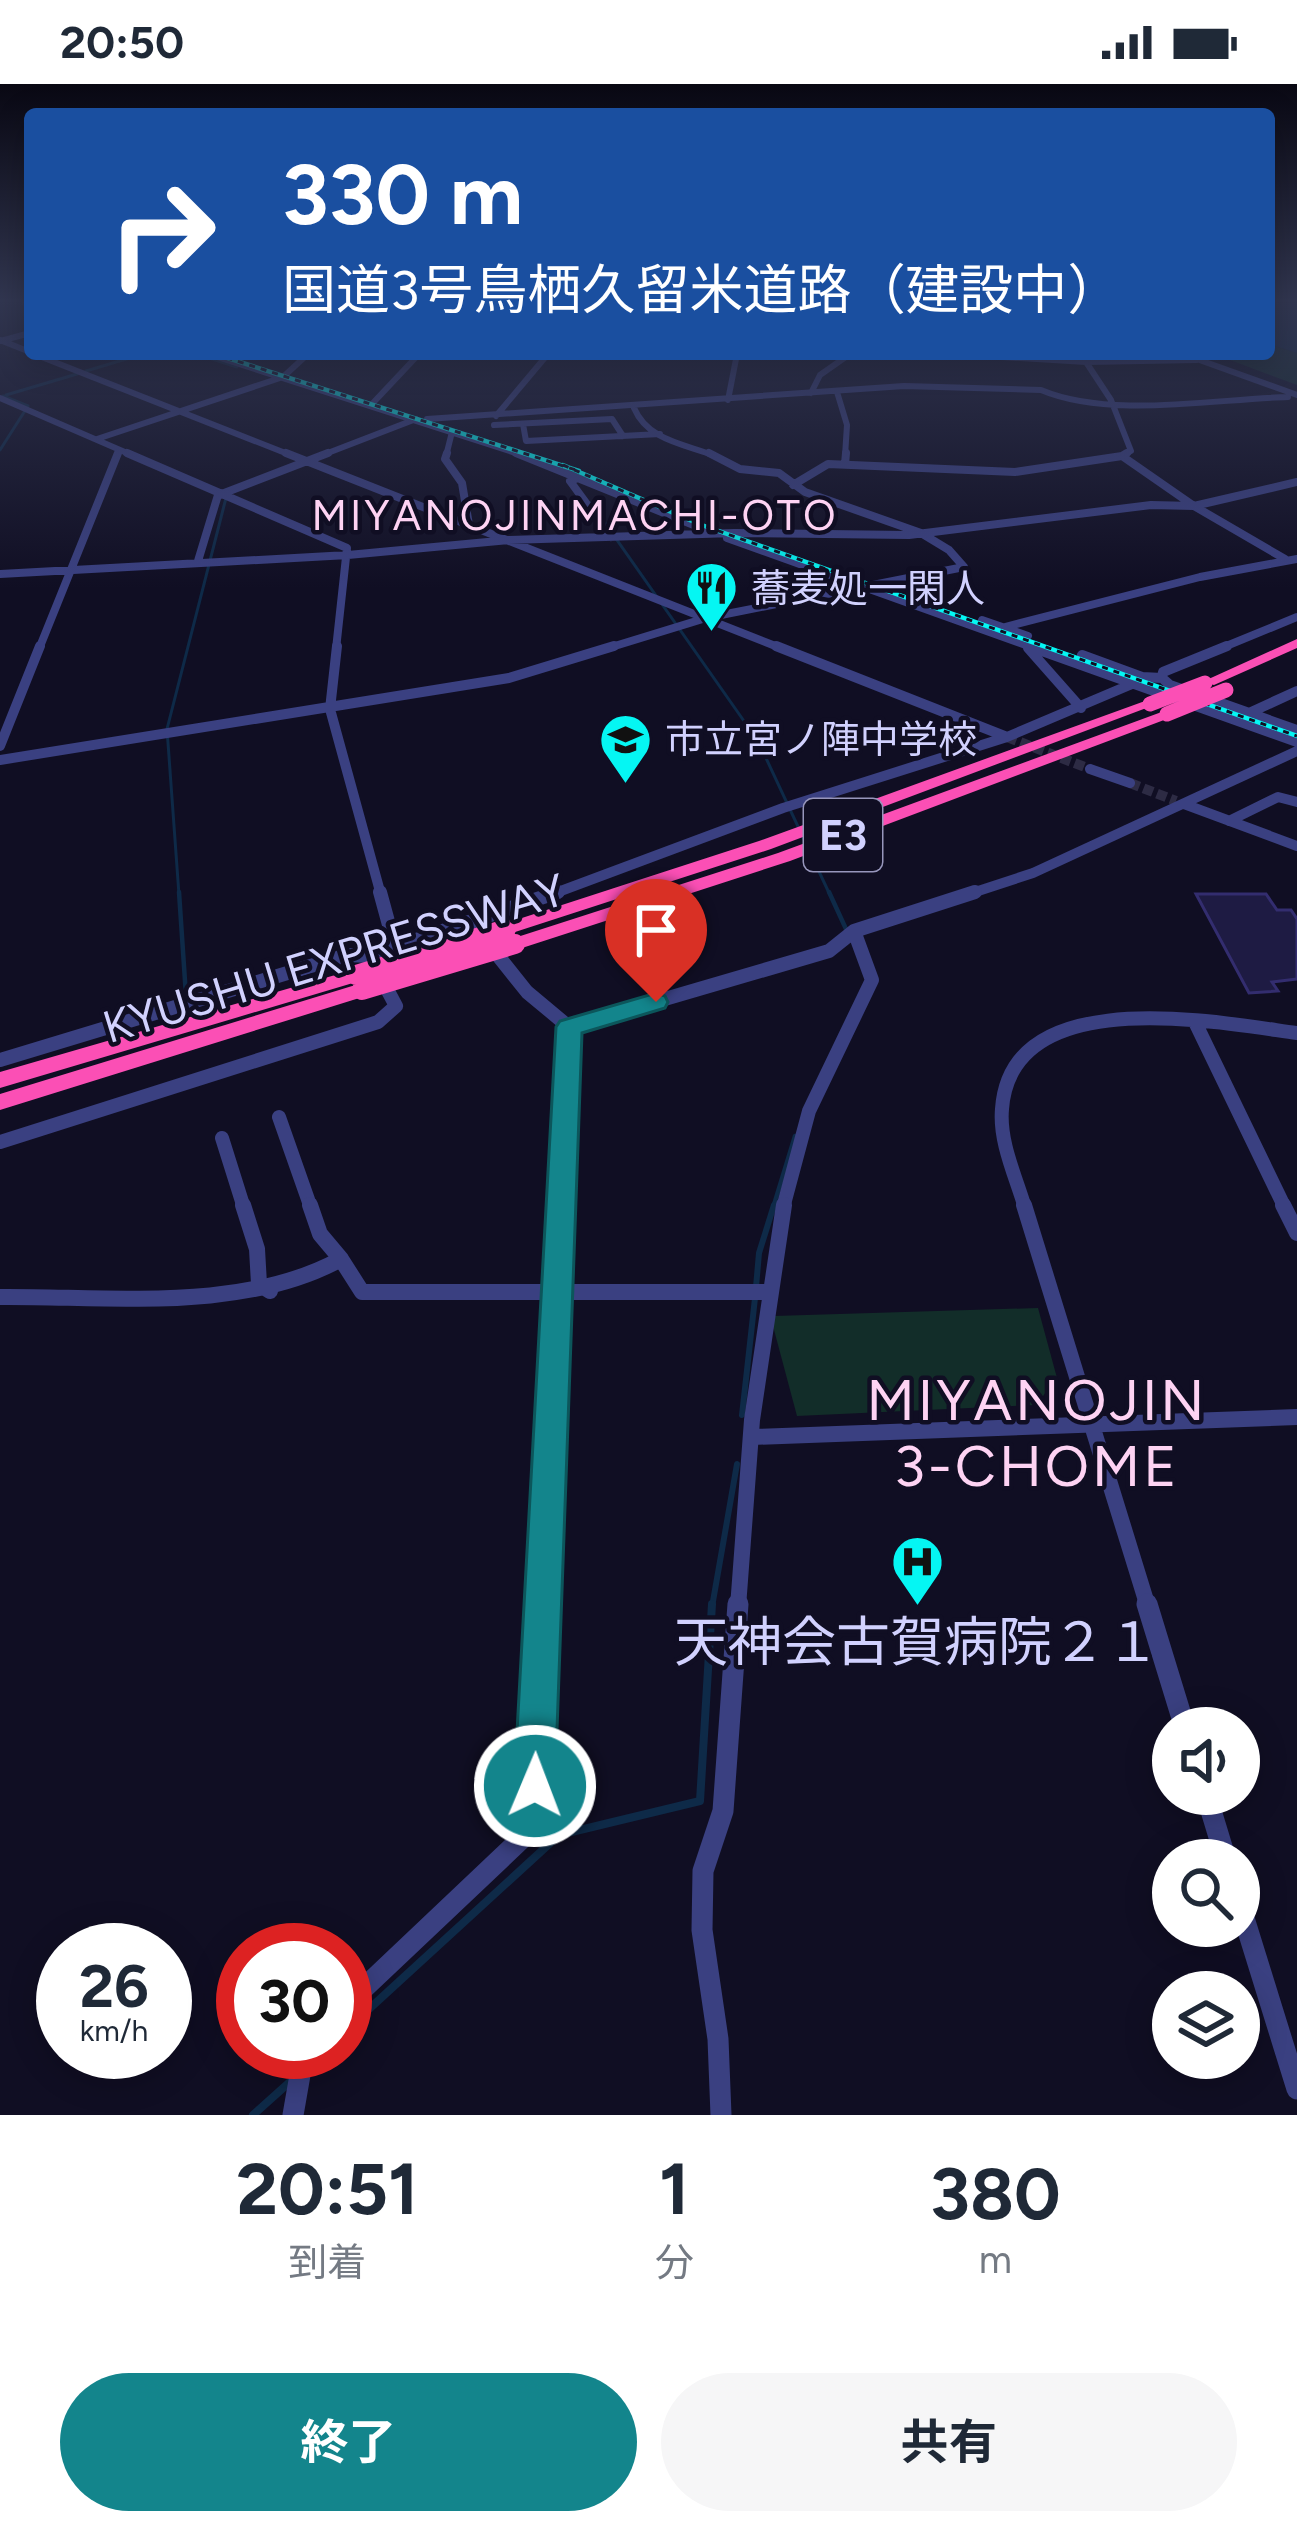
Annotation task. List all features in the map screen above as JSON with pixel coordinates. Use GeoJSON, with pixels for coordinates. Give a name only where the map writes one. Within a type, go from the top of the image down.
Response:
{"type":"FeatureCollection","features":[{"type":"Feature","properties":{"kind":"highway","name":"KYUSHU EXPRESSWAY"},"geometry":{"type":"LineString","coordinates":[[511,936],[1150,704],[1297,643]]}},
{"type":"Feature","properties":{"kind":"highway","name":"KYUSHU EXPRESSWAY"},"geometry":{"type":"LineString","coordinates":[[0,1102],[359,983],[784,857],[1167,714],[1297,659]]}},
{"type":"Feature","properties":{"kind":"highway","name":"KYUSHU EXPRESSWAY"},"geometry":{"type":"LineString","coordinates":[[0,1080],[359,983]]}},
{"type":"Feature","properties":{"kind":"street"},"geometry":{"type":"LineString","coordinates":[[145,398],[1007,737]]}},
{"type":"Feature","properties":{"kind":"street"},"geometry":{"type":"LineString","coordinates":[[97,439],[218,398]]}},
{"type":"Feature","properties":{"kind":"street"},"geometry":{"type":"LineString","coordinates":[[352,398],[494,445],[717,534],[1297,746]]}},
{"type":"Feature","properties":{"kind":"street"},"geometry":{"type":"LineString","coordinates":[[372,404],[378,398]]}},
{"type":"Feature","properties":{"kind":"street"},"geometry":{"type":"LineString","coordinates":[[494,445],[495,420],[513,398]]}},
{"type":"Feature","properties":{"kind":"street"},"geometry":{"type":"LineString","coordinates":[[218,495],[417,420],[495,420],[754,398]]}},
{"type":"Feature","properties":{"kind":"street"},"geometry":{"type":"LineString","coordinates":[[839,398],[847,425],[845,464]]}},
{"type":"Feature","properties":{"kind":"street"},"geometry":{"type":"LineString","coordinates":[[1085,398],[1169,398]]}},
{"type":"Feature","properties":{"kind":"street"},"geometry":{"type":"LineString","coordinates":[[1,399],[342,545],[348,555],[330,709],[395,947]]}},
{"type":"Feature","properties":{"kind":"street"},"geometry":{"type":"LineString","coordinates":[[793,485],[828,464],[1015,472],[1122,456],[1131,452],[1111,400]]}},
{"type":"Feature","properties":{"kind":"street"},"geometry":{"type":"LineString","coordinates":[[0,760],[509,679],[706,618],[964,567],[921,533],[793,485],[779,472],[740,469],[709,453],[685,449],[641,424],[634,408]]}},
{"type":"Feature","properties":{"kind":"street"},"geometry":{"type":"LineString","coordinates":[[495,420],[523,424],[612,419],[623,436]]}},
{"type":"Feature","properties":{"kind":"street"},"geometry":{"type":"LineString","coordinates":[[523,424],[526,441],[660,434]]}},
{"type":"Feature","properties":{"kind":"street"},"geometry":{"type":"LineString","coordinates":[[452,432],[445,459],[462,483],[470,525]]}},
{"type":"Feature","properties":{"kind":"street"},"geometry":{"type":"LineString","coordinates":[[0,746],[119,450]]}},
{"type":"Feature","properties":{"kind":"street"},"geometry":{"type":"LineString","coordinates":[[1122,456],[1194,506],[1291,559]]}},
{"type":"Feature","properties":{"kind":"street"},"geometry":{"type":"LineString","coordinates":[[580,478],[569,481],[611,537]]}},
{"type":"Feature","properties":{"kind":"street"},"geometry":{"type":"LineString","coordinates":[[0,574],[348,555],[508,540],[921,533],[1151,505],[1194,506],[1297,482]]}},
{"type":"Feature","properties":{"kind":"street"},"geometry":{"type":"LineString","coordinates":[[198,561],[218,495]]}},
{"type":"Feature","properties":{"kind":"street"},"geometry":{"type":"LineString","coordinates":[[665,514],[680,508]]}},
{"type":"Feature","properties":{"kind":"street"},"geometry":{"type":"LineString","coordinates":[[734,533],[1142,677],[1162,677],[1170,685],[1297,730]]}},
{"type":"Feature","properties":{"kind":"street"},"geometry":{"type":"LineString","coordinates":[[988,631],[1291,559]]}},
{"type":"Feature","properties":{"kind":"street"},"geometry":{"type":"LineString","coordinates":[[1162,677],[1163,672],[1297,617]]}},
{"type":"Feature","properties":{"kind":"street"},"geometry":{"type":"LineString","coordinates":[[1024,644],[1081,708]]}},
{"type":"Feature","properties":{"kind":"street"},"geometry":{"type":"LineString","coordinates":[[0,1060],[347,955],[369,956],[472,923],[782,808],[1007,737],[1132,684]]}},
{"type":"Feature","properties":{"kind":"street"},"geometry":{"type":"LineString","coordinates":[[1249,713],[1297,692]]}},
{"type":"Feature","properties":{"kind":"street"},"geometry":{"type":"LineString","coordinates":[[569,1027],[829,951],[854,932],[1033,873],[1297,746]]}},
{"type":"Feature","properties":{"kind":"street"},"geometry":{"type":"LineString","coordinates":[[1090,769],[1130,783]]}},
{"type":"Feature","properties":{"kind":"street"},"geometry":{"type":"LineString","coordinates":[[1229,821],[1278,797],[1297,802]]}},
{"type":"Feature","properties":{"kind":"street"},"geometry":{"type":"LineString","coordinates":[[1181,804],[1297,846]]}},
{"type":"Feature","properties":{"kind":"street"},"geometry":{"type":"LineString","coordinates":[[472,923],[526,992],[569,1027]]}},
{"type":"Feature","properties":{"kind":"street"},"geometry":{"type":"LineString","coordinates":[[721,2115],[718,2039],[702,1930],[704,1871],[723,1811],[768,1292],[791,1167],[809,1111],[872,980],[854,932]]}},
{"type":"Feature","properties":{"kind":"street"},"geometry":{"type":"LineString","coordinates":[[0,1142],[378,1022],[396,1006],[369,956]]}},
{"type":"Feature","properties":{"kind":"street"},"geometry":{"type":"LineString","coordinates":[[1179,1707],[1006,1142],[1002,1105],[1010,1077],[1028,1054],[1073,1027],[1121,1017],[1297,1033]]}},
{"type":"Feature","properties":{"kind":"street"},"geometry":{"type":"LineString","coordinates":[[1195,1022],[1297,1233]]}},
{"type":"Feature","properties":{"kind":"street"},"geometry":{"type":"LineString","coordinates":[[372,1980],[534,1827],[569,1027]]}},
{"type":"Feature","properties":{"kind":"street"},"geometry":{"type":"LineString","coordinates":[[279,1117],[320,1234],[362,1292],[768,1292]]}},
{"type":"Feature","properties":{"kind":"street"},"geometry":{"type":"LineString","coordinates":[[222,1138],[257,1250],[259,1284],[270,1291]]}},
{"type":"Feature","properties":{"kind":"street"},"geometry":{"type":"LineString","coordinates":[[0,1298],[270,1291],[340,1259]]}},
{"type":"Feature","properties":{"kind":"street"},"geometry":{"type":"LineString","coordinates":[[752,1437],[1297,1417]]}},
{"type":"Feature","properties":{"kind":"street"},"geometry":{"type":"LineString","coordinates":[[1253,1947],[1297,2089]]}},
{"type":"Feature","properties":{"kind":"street"},"geometry":{"type":"LineString","coordinates":[[293,2115],[299,2079]]}},
{"type":"Feature","properties":{"kind":"green space"},"geometry":{"type":"Polygon","coordinates":[[[1038,1308],[1057,1378],[1036,1405],[797,1416],[773,1326],[774,1316],[1038,1308]]]}},
{"type":"Feature","properties":{"kind":"building"},"geometry":{"type":"Polygon","coordinates":[[[1196,894],[1266,894],[1277,910],[1291,910],[1297,919],[1297,979],[1272,982],[1278,991],[1249,993],[1196,894]]]}},
{"type":"Feature","properties":{"kind":"waterway"},"geometry":{"type":"LineString","coordinates":[[0,450],[28,406],[7,398]]}},
{"type":"Feature","properties":{"kind":"waterway"},"geometry":{"type":"LineString","coordinates":[[179,895],[167,729],[227,494]]}},
{"type":"Feature","properties":{"kind":"waterway"},"geometry":{"type":"LineString","coordinates":[[591,503],[758,741],[830,895]]}},
{"type":"Feature","properties":{"kind":"waterway"},"geometry":{"type":"LineString","coordinates":[[179,892],[186,996]]}},
{"type":"Feature","properties":{"kind":"waterway"},"geometry":{"type":"LineString","coordinates":[[829,892],[846,929]]}},
{"type":"Feature","properties":{"kind":"waterway"},"geometry":{"type":"LineString","coordinates":[[773,1208],[795,1136]]}},
{"type":"Feature","properties":{"kind":"waterway"},"geometry":{"type":"LineString","coordinates":[[756,1287],[759,1253],[774,1205]]}},
{"type":"Feature","properties":{"kind":"waterway"},"geometry":{"type":"LineString","coordinates":[[742,1415],[755,1298]]}},
{"type":"Feature","properties":{"kind":"waterway"},"geometry":{"type":"LineString","coordinates":[[712,1607],[737,1464]]}},
{"type":"Feature","properties":{"kind":"waterway"},"geometry":{"type":"LineString","coordinates":[[372,2006],[559,1835],[700,1801],[712,1604]]}},
{"type":"Feature","properties":{"kind":"waterway"},"geometry":{"type":"LineString","coordinates":[[253,2115],[292,2080]]}},
{"type":"Feature","properties":{"kind":"tunnel"},"geometry":{"type":"LineString","coordinates":[[1007,737],[1090,769]]}},
{"type":"Feature","properties":{"kind":"tunnel"},"geometry":{"type":"LineString","coordinates":[[1130,783],[1176,801]]}},
{"type":"Feature","properties":{"kind":"railway"},"geometry":{"type":"LineString","coordinates":[[351,398],[571,468]]}},
{"type":"Feature","properties":{"kind":"railway"},"geometry":{"type":"LineString","coordinates":[[563,465],[571,468]]}},
{"type":"Feature","properties":{"kind":"railway"},"geometry":{"type":"LineString","coordinates":[[571,468],[579,471]]}},
{"type":"Feature","properties":{"kind":"railway"},"geometry":{"type":"LineString","coordinates":[[571,468],[699,524],[1297,736]]}},
{"type":"Feature","properties":{"kind":"place","name":"蕎麦処一閑人"},"geometry":{"type":"Point","coordinates":[712,634]}},
{"type":"Feature","properties":{"kind":"place","name":"市立宮ノ陣中学校"},"geometry":{"type":"Point","coordinates":[626,785]}},
{"type":"Feature","properties":{"kind":"place","name":"天神会古賀病院２１"},"geometry":{"type":"Point","coordinates":[917,1608]}},
{"type":"Feature","properties":{"kind":"district","name":"MIYANOJINMACHI-OTO"},"geometry":{"type":"Point","coordinates":[575,515]}},
{"type":"Feature","properties":{"kind":"district","name":"MIYANOJIN 3-CHOME"},"geometry":{"type":"Point","coordinates":[1037,1433]}},
{"type":"Feature","properties":{"kind":"route"},"geometry":{"type":"LineString","coordinates":[[535,1786],[569,1027],[656,1002]]}}]}
